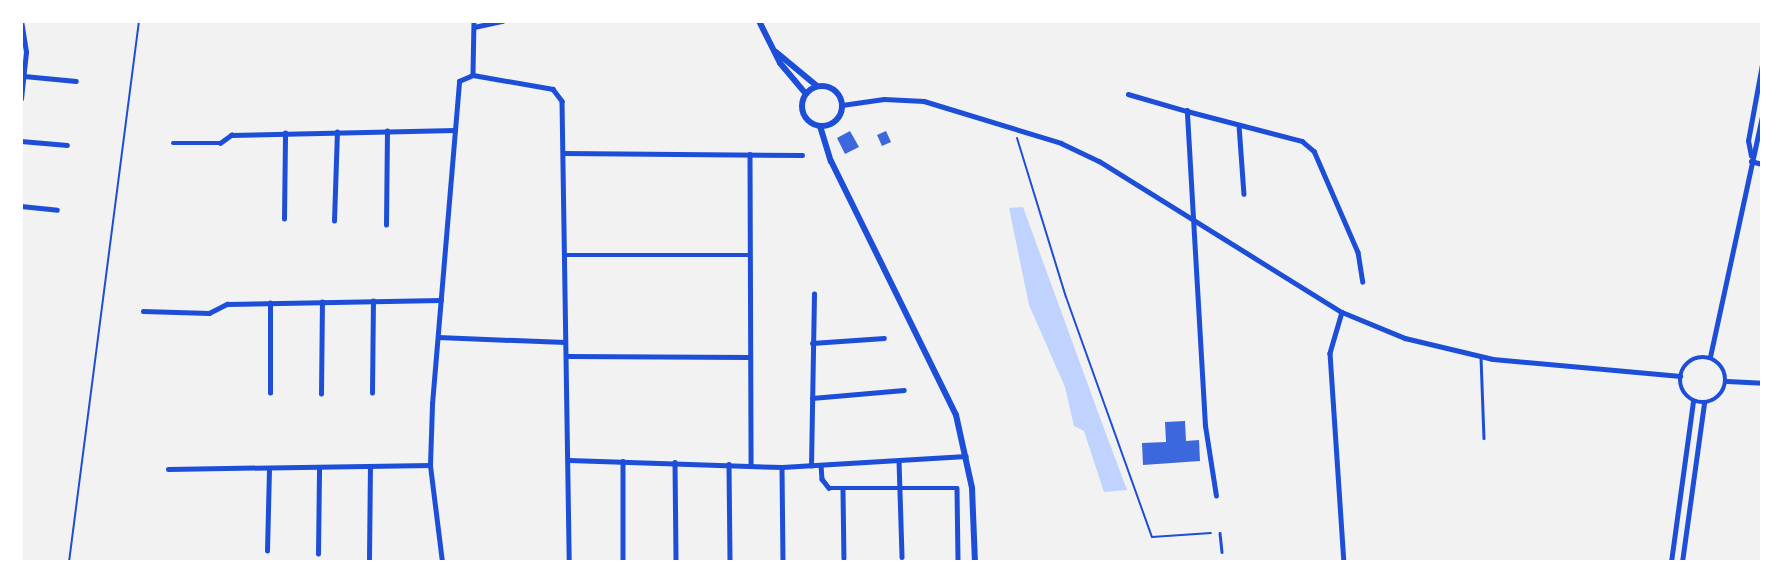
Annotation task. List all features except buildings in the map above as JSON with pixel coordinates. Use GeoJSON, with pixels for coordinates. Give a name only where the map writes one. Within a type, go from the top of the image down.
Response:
{"type":"FeatureCollection","features":[{"type":"Feature","properties":{"kind":"main road"},"geometry":{"type":"LineString","coordinates":[[759,21],[787,73],[806,94],[805,117],[820,126],[831,161],[938,371],[967,456],[974,510],[975,562]]}},
{"type":"Feature","properties":{"kind":"main road"},"geometry":{"type":"LineString","coordinates":[[774,49],[817,86],[831,88],[842,105],[834,122],[820,126]]}},
{"type":"Feature","properties":{"kind":"main road"},"geometry":{"type":"LineString","coordinates":[[806,94],[817,86]]}},
{"type":"Feature","properties":{"kind":"street"},"geometry":{"type":"LineString","coordinates":[[21,21],[26,52],[21,99]]}},
{"type":"Feature","properties":{"kind":"street"},"geometry":{"type":"LineString","coordinates":[[473,75],[474,24],[502,21]]}},
{"type":"Feature","properties":{"kind":"street"},"geometry":{"type":"LineString","coordinates":[[1751,161],[1748,141],[1762,65]]}},
{"type":"Feature","properties":{"kind":"street"},"geometry":{"type":"LineString","coordinates":[[23,75],[76,81]]}},
{"type":"Feature","properties":{"kind":"street"},"geometry":{"type":"LineString","coordinates":[[442,562],[430,465],[438,337],[459,81],[473,75],[560,93],[569,562]]}},
{"type":"Feature","properties":{"kind":"street"},"geometry":{"type":"LineString","coordinates":[[1128,94],[1302,141],[1314,151],[1358,253],[1363,282]]}},
{"type":"Feature","properties":{"kind":"street"},"geometry":{"type":"LineString","coordinates":[[842,105],[911,99],[1015,127],[1085,154],[1342,312],[1405,338],[1481,357],[1680,376]]}},
{"type":"Feature","properties":{"kind":"street"},"geometry":{"type":"LineString","coordinates":[[1187,111],[1191,218],[1205,426],[1216,496]]}},
{"type":"Feature","properties":{"kind":"street"},"geometry":{"type":"LineString","coordinates":[[1710,357],[1762,117]]}},
{"type":"Feature","properties":{"kind":"street"},"geometry":{"type":"LineString","coordinates":[[1239,125],[1244,194]]}},
{"type":"Feature","properties":{"kind":"street"},"geometry":{"type":"LineString","coordinates":[[173,143],[220,143],[231,135],[455,130]]}},
{"type":"Feature","properties":{"kind":"street"},"geometry":{"type":"LineString","coordinates":[[386,225],[387,131]]}},
{"type":"Feature","properties":{"kind":"street"},"geometry":{"type":"LineString","coordinates":[[334,221],[337,132]]}},
{"type":"Feature","properties":{"kind":"street"},"geometry":{"type":"LineString","coordinates":[[284,219],[285,133]]}},
{"type":"Feature","properties":{"kind":"street"},"geometry":{"type":"LineString","coordinates":[[21,141],[67,145]]}},
{"type":"Feature","properties":{"kind":"street"},"geometry":{"type":"LineString","coordinates":[[563,153],[802,155]]}},
{"type":"Feature","properties":{"kind":"street"},"geometry":{"type":"LineString","coordinates":[[750,154],[751,466]]}},
{"type":"Feature","properties":{"kind":"street"},"geometry":{"type":"LineString","coordinates":[[1751,161],[1762,164]]}},
{"type":"Feature","properties":{"kind":"street"},"geometry":{"type":"LineString","coordinates":[[21,206],[57,210]]}},
{"type":"Feature","properties":{"kind":"street"},"geometry":{"type":"LineString","coordinates":[[564,256],[749,255]]}},
{"type":"Feature","properties":{"kind":"street"},"geometry":{"type":"LineString","coordinates":[[811,466],[814,294]]}},
{"type":"Feature","properties":{"kind":"street"},"geometry":{"type":"LineString","coordinates":[[144,312],[209,313],[227,304],[441,300]]}},
{"type":"Feature","properties":{"kind":"street"},"geometry":{"type":"LineString","coordinates":[[372,393],[373,301]]}},
{"type":"Feature","properties":{"kind":"street"},"geometry":{"type":"LineString","coordinates":[[321,394],[322,302]]}},
{"type":"Feature","properties":{"kind":"street"},"geometry":{"type":"LineString","coordinates":[[270,303],[270,393]]}},
{"type":"Feature","properties":{"kind":"street"},"geometry":{"type":"LineString","coordinates":[[1342,312],[1330,353],[1344,562]]}},
{"type":"Feature","properties":{"kind":"street"},"geometry":{"type":"LineString","coordinates":[[438,337],[565,342]]}},
{"type":"Feature","properties":{"kind":"street"},"geometry":{"type":"LineString","coordinates":[[812,343],[884,338]]}},
{"type":"Feature","properties":{"kind":"street"},"geometry":{"type":"LineString","coordinates":[[566,356],[749,358]]}},
{"type":"Feature","properties":{"kind":"street"},"geometry":{"type":"LineString","coordinates":[[1710,357],[1723,366],[1727,381],[1720,397],[1704,404],[1693,401],[1682,391],[1680,376],[1691,360],[1710,357]]}},
{"type":"Feature","properties":{"kind":"street"},"geometry":{"type":"LineString","coordinates":[[1727,381],[1762,383]]}},
{"type":"Feature","properties":{"kind":"street"},"geometry":{"type":"LineString","coordinates":[[812,398],[904,390]]}},
{"type":"Feature","properties":{"kind":"street"},"geometry":{"type":"LineString","coordinates":[[1671,562],[1693,401]]}},
{"type":"Feature","properties":{"kind":"street"},"geometry":{"type":"LineString","coordinates":[[1682,562],[1704,404]]}},
{"type":"Feature","properties":{"kind":"street"},"geometry":{"type":"LineString","coordinates":[[569,460],[782,467],[967,456]]}},
{"type":"Feature","properties":{"kind":"street"},"geometry":{"type":"LineString","coordinates":[[899,460],[902,556]]}},
{"type":"Feature","properties":{"kind":"street"},"geometry":{"type":"LineString","coordinates":[[623,461],[623,561]]}},
{"type":"Feature","properties":{"kind":"street"},"geometry":{"type":"LineString","coordinates":[[676,462],[677,562]]}},
{"type":"Feature","properties":{"kind":"street"},"geometry":{"type":"LineString","coordinates":[[729,464],[730,562]]}},
{"type":"Feature","properties":{"kind":"street"},"geometry":{"type":"LineString","coordinates":[[168,469],[430,465]]}},
{"type":"Feature","properties":{"kind":"street"},"geometry":{"type":"LineString","coordinates":[[821,465],[825,484],[843,490],[957,488],[958,559]]}},
{"type":"Feature","properties":{"kind":"street"},"geometry":{"type":"LineString","coordinates":[[369,559],[370,467]]}},
{"type":"Feature","properties":{"kind":"street"},"geometry":{"type":"LineString","coordinates":[[782,467],[783,561]]}},
{"type":"Feature","properties":{"kind":"street"},"geometry":{"type":"LineString","coordinates":[[318,554],[319,468]]}},
{"type":"Feature","properties":{"kind":"street"},"geometry":{"type":"LineString","coordinates":[[267,551],[268,469]]}},
{"type":"Feature","properties":{"kind":"street"},"geometry":{"type":"LineString","coordinates":[[843,490],[844,558]]}},
{"type":"Feature","properties":{"kind":"lane"},"geometry":{"type":"LineString","coordinates":[[1481,357],[1485,438]]}},
{"type":"Feature","properties":{"kind":"lane"},"geometry":{"type":"LineString","coordinates":[[1220,533],[1222,552]]}},
{"type":"Feature","properties":{"kind":"path"},"geometry":{"type":"LineString","coordinates":[[69,562],[139,21]]}},
{"type":"Feature","properties":{"kind":"path"},"geometry":{"type":"LineString","coordinates":[[1020,148],[1070,309],[1152,537],[1220,533]]}},
{"type":"Feature","properties":{"kind":"water"},"geometry":{"type":"Polygon","coordinates":[[[1023,207],[1127,490],[1104,492],[1084,431],[1074,426],[1065,387],[1029,305],[1009,208],[1023,207]]]}}]}
